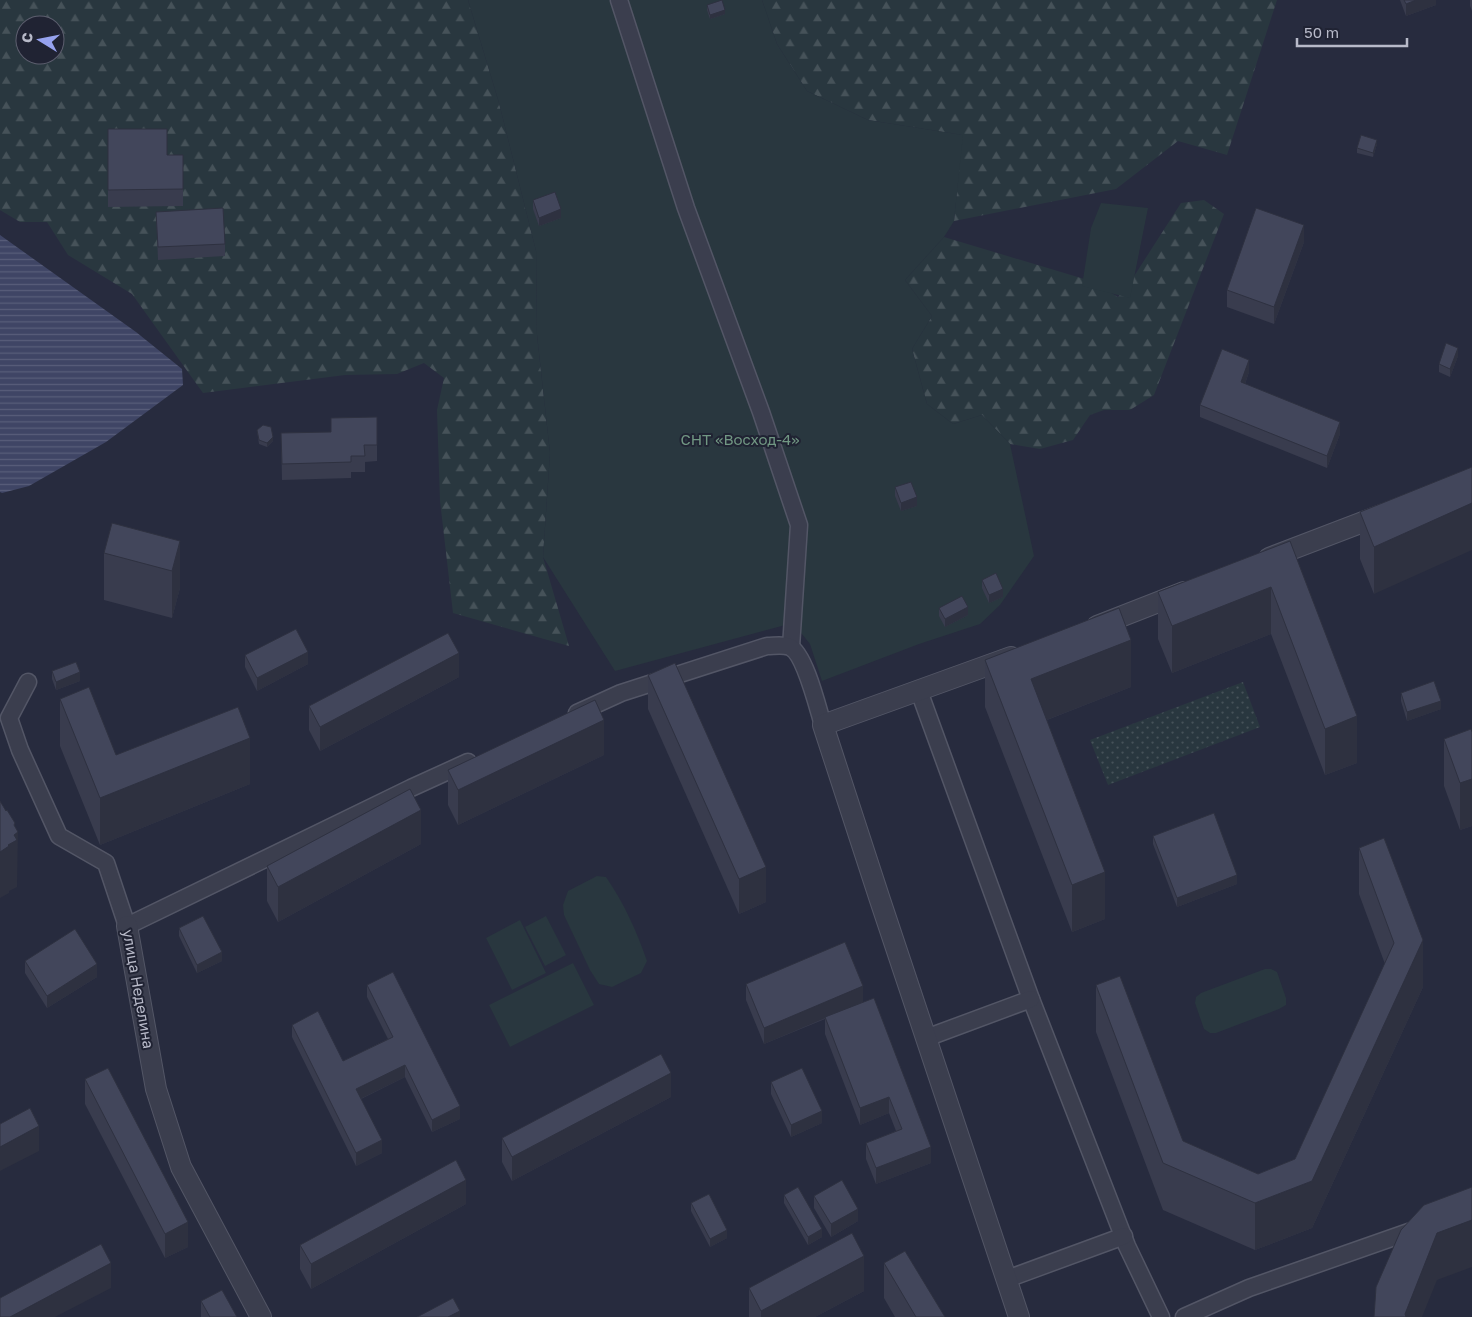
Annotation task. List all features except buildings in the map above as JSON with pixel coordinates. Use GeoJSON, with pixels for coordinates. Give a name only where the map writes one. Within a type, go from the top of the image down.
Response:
{"type":"FeatureCollection","features":[{"type":"Feature","properties":{"kind":"street"},"geometry":{"type":"LineString","coordinates":[[619,0],[686,208],[761,412],[800,525],[791,647]]}},
{"type":"Feature","properties":{"kind":"street"},"geometry":{"type":"LineString","coordinates":[[1255,564],[1399,508]]}},
{"type":"Feature","properties":{"kind":"street"},"geometry":{"type":"LineString","coordinates":[[1081,632],[1201,585]]}},
{"type":"Feature","properties":{"kind":"street"},"geometry":{"type":"LineString","coordinates":[[566,718],[621,693],[767,646],[791,647],[800,657],[1020,1317]]}},
{"type":"Feature","properties":{"kind":"street"},"geometry":{"type":"LineString","coordinates":[[823,725],[1026,652]]}},
{"type":"Feature","properties":{"kind":"street","name":"улица Неделина"},"geometry":{"type":"LineString","coordinates":[[28,682],[9,718],[20,750],[59,836],[106,863],[127,926],[156,1088],[181,1168],[261,1317]]}},
{"type":"Feature","properties":{"kind":"street"},"geometry":{"type":"LineString","coordinates":[[919,690],[1031,999],[1124,1236],[1161,1317]]}},
{"type":"Feature","properties":{"kind":"street"},"geometry":{"type":"LineString","coordinates":[[127,926],[401,793],[484,755]]}},
{"type":"Feature","properties":{"kind":"street"},"geometry":{"type":"LineString","coordinates":[[926,1038],[1031,999]]}},
{"type":"Feature","properties":{"kind":"street"},"geometry":{"type":"LineString","coordinates":[[1184,1317],[1249,1288],[1438,1222]]}},
{"type":"Feature","properties":{"kind":"street"},"geometry":{"type":"LineString","coordinates":[[1007,1280],[1124,1236]]}},
{"type":"Feature","properties":{"kind":"green space"},"geometry":{"type":"Polygon","coordinates":[[[0,0],[468,0],[499,103],[536,251],[537,335],[550,453],[543,557],[569,646],[453,613],[440,501],[437,410],[444,378],[424,363],[397,374],[345,375],[203,393],[132,294],[68,255],[47,222],[20,222],[0,210],[0,0]]]}},
{"type":"Feature","properties":{"kind":"green space","name":"СНТ «Восход-4»"},"geometry":{"type":"Polygon","coordinates":[[[468,0],[762,0],[777,44],[807,91],[868,120],[963,135],[954,221],[944,237],[905,280],[932,316],[912,349],[927,404],[953,424],[982,415],[1010,444],[1034,556],[1000,605],[980,624],[919,644],[822,681],[810,644],[793,623],[615,671],[543,557],[550,453],[537,335],[536,251],[499,103],[468,0]]]}},
{"type":"Feature","properties":{"kind":"green space"},"geometry":{"type":"Polygon","coordinates":[[[762,0],[1277,0],[1227,155],[1178,141],[1116,189],[954,221],[962,135],[868,120],[807,91],[777,44],[762,0]]]}},
{"type":"Feature","properties":{"kind":"green space"},"geometry":{"type":"Polygon","coordinates":[[[1204,200],[1224,214],[1154,395],[1130,410],[1104,410],[1090,415],[1073,440],[1040,449],[1010,444],[982,415],[953,424],[927,404],[912,349],[932,316],[905,280],[944,237],[1091,281],[1118,297],[1129,284],[1181,203],[1204,200]]]}},
{"type":"Feature","properties":{"kind":"green space"},"geometry":{"type":"Polygon","coordinates":[[[1101,203],[1148,208],[1130,298],[1082,286],[1091,228],[1101,203]]]}},
{"type":"Feature","properties":{"kind":"green space"},"geometry":{"type":"Polygon","coordinates":[[[1243,682],[1260,727],[1108,785],[1090,740],[1243,682]]]}},
{"type":"Feature","properties":{"kind":"green space"},"geometry":{"type":"Polygon","coordinates":[[[597,876],[606,877],[619,897],[647,961],[641,973],[612,987],[599,984],[590,970],[564,915],[563,905],[568,891],[597,876]]]}},
{"type":"Feature","properties":{"kind":"green space"},"geometry":{"type":"Polygon","coordinates":[[[546,916],[566,955],[545,966],[525,927],[546,916]]]}},
{"type":"Feature","properties":{"kind":"green space"},"geometry":{"type":"Polygon","coordinates":[[[520,920],[546,973],[512,990],[486,938],[520,920]]]}},
{"type":"Feature","properties":{"kind":"green space"},"geometry":{"type":"Polygon","coordinates":[[[573,963],[594,1005],[510,1047],[489,1005],[573,963]]]}},
{"type":"Feature","properties":{"kind":"green space"},"geometry":{"type":"Polygon","coordinates":[[[1265,969],[1277,972],[1286,998],[1286,1005],[1216,1033],[1210,1033],[1204,1029],[1195,1003],[1196,997],[1201,993],[1265,969]]]}},
{"type":"Feature","properties":{"kind":"water"},"geometry":{"type":"Polygon","coordinates":[[[0,235],[136,332],[182,369],[183,385],[106,442],[29,486],[2,493],[0,492],[0,235]]]}}]}
